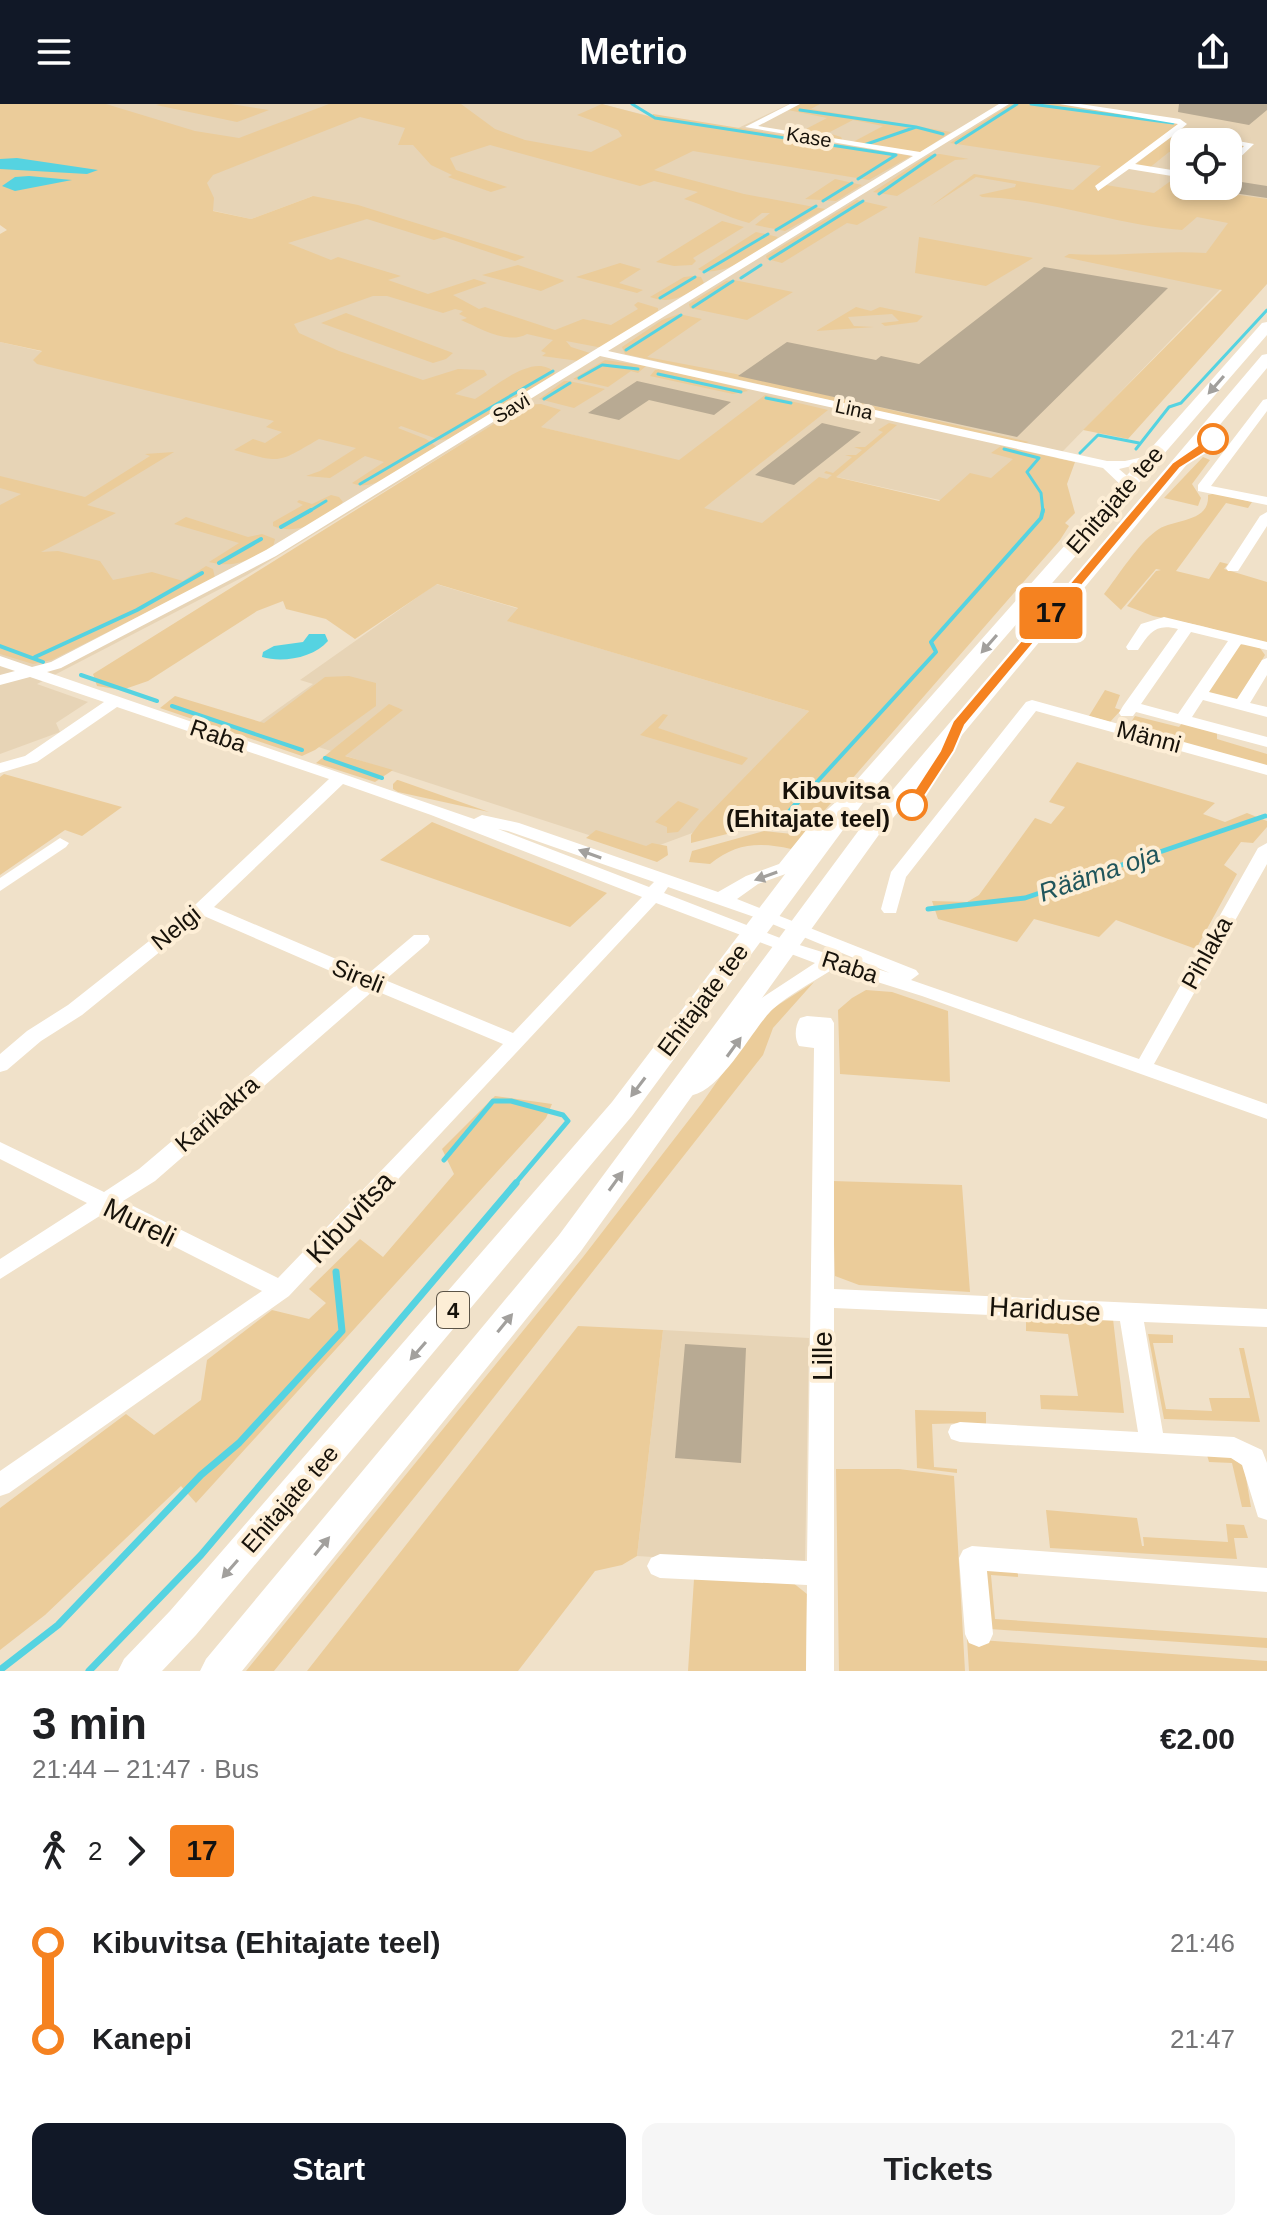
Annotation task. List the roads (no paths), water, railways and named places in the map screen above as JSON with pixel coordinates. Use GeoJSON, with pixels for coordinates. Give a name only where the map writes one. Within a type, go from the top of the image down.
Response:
{"type":"FeatureCollection","features":[{"type":"Feature","properties":{"kind":"highway","name":"Ehitajate tee"},"geometry":{"type":"LineString","coordinates":[[137,1671],[183,1623],[450,1314],[622,1109],[863,787],[1267,326]]}},
{"type":"Feature","properties":{"kind":"highway","name":"Ehitajate tee"},"geometry":{"type":"LineString","coordinates":[[219,1671],[570,1243],[870,831],[1267,358]]}},
{"type":"Feature","properties":{"kind":"street","name":"Kase"},"geometry":{"type":"LineString","coordinates":[[796,104],[749,127],[921,155]]}},
{"type":"Feature","properties":{"kind":"street","name":"Savi"},"geometry":{"type":"LineString","coordinates":[[0,680],[56,665],[232,575],[601,353],[1005,104]]}},
{"type":"Feature","properties":{"kind":"street"},"geometry":{"type":"LineString","coordinates":[[1064,104],[1180,121],[1183,124],[1178,128]]}},
{"type":"Feature","properties":{"kind":"street"},"geometry":{"type":"LineString","coordinates":[[1129,113],[1141,104]]}},
{"type":"Feature","properties":{"kind":"street"},"geometry":{"type":"LineString","coordinates":[[1098,188],[1170,135]]}},
{"type":"Feature","properties":{"kind":"street"},"geometry":{"type":"LineString","coordinates":[[1128,166],[1170,173]]}},
{"type":"Feature","properties":{"kind":"street","name":"Lina"},"geometry":{"type":"LineString","coordinates":[[601,353],[1107,465],[1126,465],[1153,457]]}},
{"type":"Feature","properties":{"kind":"street"},"geometry":{"type":"LineString","coordinates":[[1267,403],[1203,488],[1267,501]]}},
{"type":"Feature","properties":{"kind":"street","name":"Lina"},"geometry":{"type":"LineString","coordinates":[[1107,465],[1128,484]]}},
{"type":"Feature","properties":{"kind":"street"},"geometry":{"type":"LineString","coordinates":[[1233,568],[1267,516]]}},
{"type":"Feature","properties":{"kind":"street"},"geometry":{"type":"LineString","coordinates":[[1133,647],[1146,627],[1155,622],[1267,646]]}},
{"type":"Feature","properties":{"kind":"street"},"geometry":{"type":"LineString","coordinates":[[1117,728],[1187,627]]}},
{"type":"Feature","properties":{"kind":"street"},"geometry":{"type":"LineString","coordinates":[[1182,720],[1237,639]]}},
{"type":"Feature","properties":{"kind":"street","name":"Raba"},"geometry":{"type":"LineString","coordinates":[[0,661],[437,811],[513,827],[659,888],[792,938],[922,979],[1267,1099]]}},
{"type":"Feature","properties":{"kind":"street"},"geometry":{"type":"LineString","coordinates":[[1241,705],[1267,663]]}},
{"type":"Feature","properties":{"kind":"street"},"geometry":{"type":"LineString","coordinates":[[1199,694],[1267,712]]}},
{"type":"Feature","properties":{"kind":"street"},"geometry":{"type":"LineString","coordinates":[[0,768],[31,759],[115,701]]}},
{"type":"Feature","properties":{"kind":"street","name":"Männi"},"geometry":{"type":"LineString","coordinates":[[890,909],[897,876],[1032,705],[1267,770]]}},
{"type":"Feature","properties":{"kind":"street"},"geometry":{"type":"LineString","coordinates":[[1131,706],[1267,742]]}},
{"type":"Feature","properties":{"kind":"street","name":"Nelgi"},"geometry":{"type":"LineString","coordinates":[[0,1065],[34,1036],[75,1010],[202,908],[340,778]]}},
{"type":"Feature","properties":{"kind":"street"},"geometry":{"type":"LineString","coordinates":[[715,898],[730,895],[752,880],[785,868],[817,828],[863,787]]}},
{"type":"Feature","properties":{"kind":"street"},"geometry":{"type":"LineString","coordinates":[[0,886],[60,843]]}},
{"type":"Feature","properties":{"kind":"street","name":"Pihlaka"},"geometry":{"type":"LineString","coordinates":[[1149,1059],[1267,848]]}},
{"type":"Feature","properties":{"kind":"street","name":"Raba"},"geometry":{"type":"LineString","coordinates":[[659,888],[715,898],[759,925]]}},
{"type":"Feature","properties":{"kind":"street","name":"Kibuvitsa"},"geometry":{"type":"LineString","coordinates":[[0,1485],[281,1290],[659,888]]}},
{"type":"Feature","properties":{"kind":"street","name":"Sireli"},"geometry":{"type":"LineString","coordinates":[[202,908],[515,1041]]}},
{"type":"Feature","properties":{"kind":"street","name":"Raba"},"geometry":{"type":"LineString","coordinates":[[792,938],[841,964],[1267,1112]]}},
{"type":"Feature","properties":{"kind":"street","name":"Karikakra"},"geometry":{"type":"LineString","coordinates":[[0,1270],[147,1175],[421,939]]}},
{"type":"Feature","properties":{"kind":"street"},"geometry":{"type":"LineString","coordinates":[[677,1099],[723,1062],[764,1006],[825,965],[841,964]]}},
{"type":"Feature","properties":{"kind":"street","name":"Lille"},"geometry":{"type":"LineString","coordinates":[[820,1671],[824,1041]]}},
{"type":"Feature","properties":{"kind":"street","name":"Mureli"},"geometry":{"type":"LineString","coordinates":[[0,1150],[103,1204],[281,1290]]}},
{"type":"Feature","properties":{"kind":"street","name":"Hariduse"},"geometry":{"type":"LineString","coordinates":[[822,1298],[1267,1318]]}},
{"type":"Feature","properties":{"kind":"street"},"geometry":{"type":"LineString","coordinates":[[1131,1313],[1152,1443]]}},
{"type":"Feature","properties":{"kind":"street"},"geometry":{"type":"LineString","coordinates":[[960,1432],[1234,1448],[1253,1458],[1267,1509]]}},
{"type":"Feature","properties":{"kind":"street"},"geometry":{"type":"LineString","coordinates":[[979,1634],[972,1558],[1267,1580]]}},
{"type":"Feature","properties":{"kind":"street"},"geometry":{"type":"LineString","coordinates":[[660,1566],[821,1574]]}},
{"type":"Feature","properties":{"kind":"water"},"geometry":{"type":"Polygon","coordinates":[[[17,158],[98,170],[87,174],[0,169],[0,159],[17,158]]]}},
{"type":"Feature","properties":{"kind":"water"},"geometry":{"type":"Polygon","coordinates":[[[15,177],[72,180],[15,191],[2,186],[15,177]]]}},
{"type":"Feature","properties":{"kind":"water"},"geometry":{"type":"Polygon","coordinates":[[[309,634],[325,634],[328,641],[315,652],[297,658],[262,657],[263,652],[274,646],[303,642],[309,634]]]}},
{"type":"Feature","properties":{"kind":"waterway"},"geometry":{"type":"LineString","coordinates":[[632,104],[655,118],[896,155],[858,179]]}},
{"type":"Feature","properties":{"kind":"waterway"},"geometry":{"type":"LineString","coordinates":[[956,143],[1017,104]]}},
{"type":"Feature","properties":{"kind":"waterway"},"geometry":{"type":"LineString","coordinates":[[1031,104],[1173,123]]}},
{"type":"Feature","properties":{"kind":"waterway"},"geometry":{"type":"LineString","coordinates":[[800,110],[916,127]]}},
{"type":"Feature","properties":{"kind":"waterway"},"geometry":{"type":"LineString","coordinates":[[864,145],[916,127]]}},
{"type":"Feature","properties":{"kind":"waterway"},"geometry":{"type":"LineString","coordinates":[[916,127],[943,134]]}},
{"type":"Feature","properties":{"kind":"waterway"},"geometry":{"type":"LineString","coordinates":[[879,194],[935,155]]}},
{"type":"Feature","properties":{"kind":"waterway"},"geometry":{"type":"LineString","coordinates":[[823,201],[852,183]]}},
{"type":"Feature","properties":{"kind":"waterway"},"geometry":{"type":"LineString","coordinates":[[770,259],[863,201]]}},
{"type":"Feature","properties":{"kind":"waterway"},"geometry":{"type":"LineString","coordinates":[[776,230],[816,206]]}},
{"type":"Feature","properties":{"kind":"waterway"},"geometry":{"type":"LineString","coordinates":[[704,272],[768,234]]}},
{"type":"Feature","properties":{"kind":"waterway"},"geometry":{"type":"LineString","coordinates":[[741,278],[761,265]]}},
{"type":"Feature","properties":{"kind":"waterway"},"geometry":{"type":"LineString","coordinates":[[660,298],[695,277]]}},
{"type":"Feature","properties":{"kind":"waterway"},"geometry":{"type":"LineString","coordinates":[[693,307],[733,281]]}},
{"type":"Feature","properties":{"kind":"waterway"},"geometry":{"type":"LineString","coordinates":[[1136,449],[1169,407],[1181,403],[1267,310]]}},
{"type":"Feature","properties":{"kind":"waterway"},"geometry":{"type":"LineString","coordinates":[[626,350],[681,315]]}},
{"type":"Feature","properties":{"kind":"waterway"},"geometry":{"type":"LineString","coordinates":[[579,378],[602,365]]}},
{"type":"Feature","properties":{"kind":"waterway"},"geometry":{"type":"LineString","coordinates":[[603,365],[638,369]]}},
{"type":"Feature","properties":{"kind":"waterway"},"geometry":{"type":"LineString","coordinates":[[360,484],[553,371]]}},
{"type":"Feature","properties":{"kind":"waterway"},"geometry":{"type":"LineString","coordinates":[[658,374],[741,392]]}},
{"type":"Feature","properties":{"kind":"waterway"},"geometry":{"type":"LineString","coordinates":[[544,399],[570,383]]}},
{"type":"Feature","properties":{"kind":"waterway"},"geometry":{"type":"LineString","coordinates":[[766,398],[791,403]]}},
{"type":"Feature","properties":{"kind":"waterway"},"geometry":{"type":"LineString","coordinates":[[1080,453],[1098,435],[1139,443]]}},
{"type":"Feature","properties":{"kind":"waterway"},"geometry":{"type":"LineString","coordinates":[[1004,449],[1039,458],[1027,472],[1041,493],[1043,511]]}},
{"type":"Feature","properties":{"kind":"waterway"},"geometry":{"type":"LineString","coordinates":[[308,512],[326,501]]}},
{"type":"Feature","properties":{"kind":"waterway"},"geometry":{"type":"LineString","coordinates":[[281,527],[311,510]]}},
{"type":"Feature","properties":{"kind":"waterway"},"geometry":{"type":"LineString","coordinates":[[795,806],[936,652],[931,642],[1041,518],[1043,511]]}},
{"type":"Feature","properties":{"kind":"waterway"},"geometry":{"type":"LineString","coordinates":[[219,563],[261,539]]}},
{"type":"Feature","properties":{"kind":"waterway"},"geometry":{"type":"LineString","coordinates":[[35,657],[137,610],[202,573]]}},
{"type":"Feature","properties":{"kind":"waterway"},"geometry":{"type":"LineString","coordinates":[[0,646],[43,662]]}},
{"type":"Feature","properties":{"kind":"waterway"},"geometry":{"type":"LineString","coordinates":[[81,675],[157,701]]}},
{"type":"Feature","properties":{"kind":"waterway"},"geometry":{"type":"LineString","coordinates":[[172,706],[302,750]]}},
{"type":"Feature","properties":{"kind":"waterway"},"geometry":{"type":"LineString","coordinates":[[325,758],[382,778]]}},
{"type":"Feature","properties":{"kind":"waterway"},"geometry":{"type":"LineString","coordinates":[[790,811],[796,804]]}},
{"type":"Feature","properties":{"kind":"waterway","name":"Rääma oja"},"geometry":{"type":"LineString","coordinates":[[928,909],[1025,898],[1265,816]]}},
{"type":"Feature","properties":{"kind":"waterway"},"geometry":{"type":"LineString","coordinates":[[444,1160],[493,1101],[511,1101],[563,1115],[568,1121],[514,1185]]}},
{"type":"Feature","properties":{"kind":"waterway"},"geometry":{"type":"LineString","coordinates":[[89,1671],[201,1555],[516,1183]]}},
{"type":"Feature","properties":{"kind":"waterway"},"geometry":{"type":"LineString","coordinates":[[0,1670],[58,1625],[201,1475],[239,1443],[342,1331],[336,1272]]}},
{"type":"Feature","properties":{"kind":"place","name":"Kibuvitsa (Ehitajate teel)"},"geometry":{"type":"Point","coordinates":[912,805]}}]}
